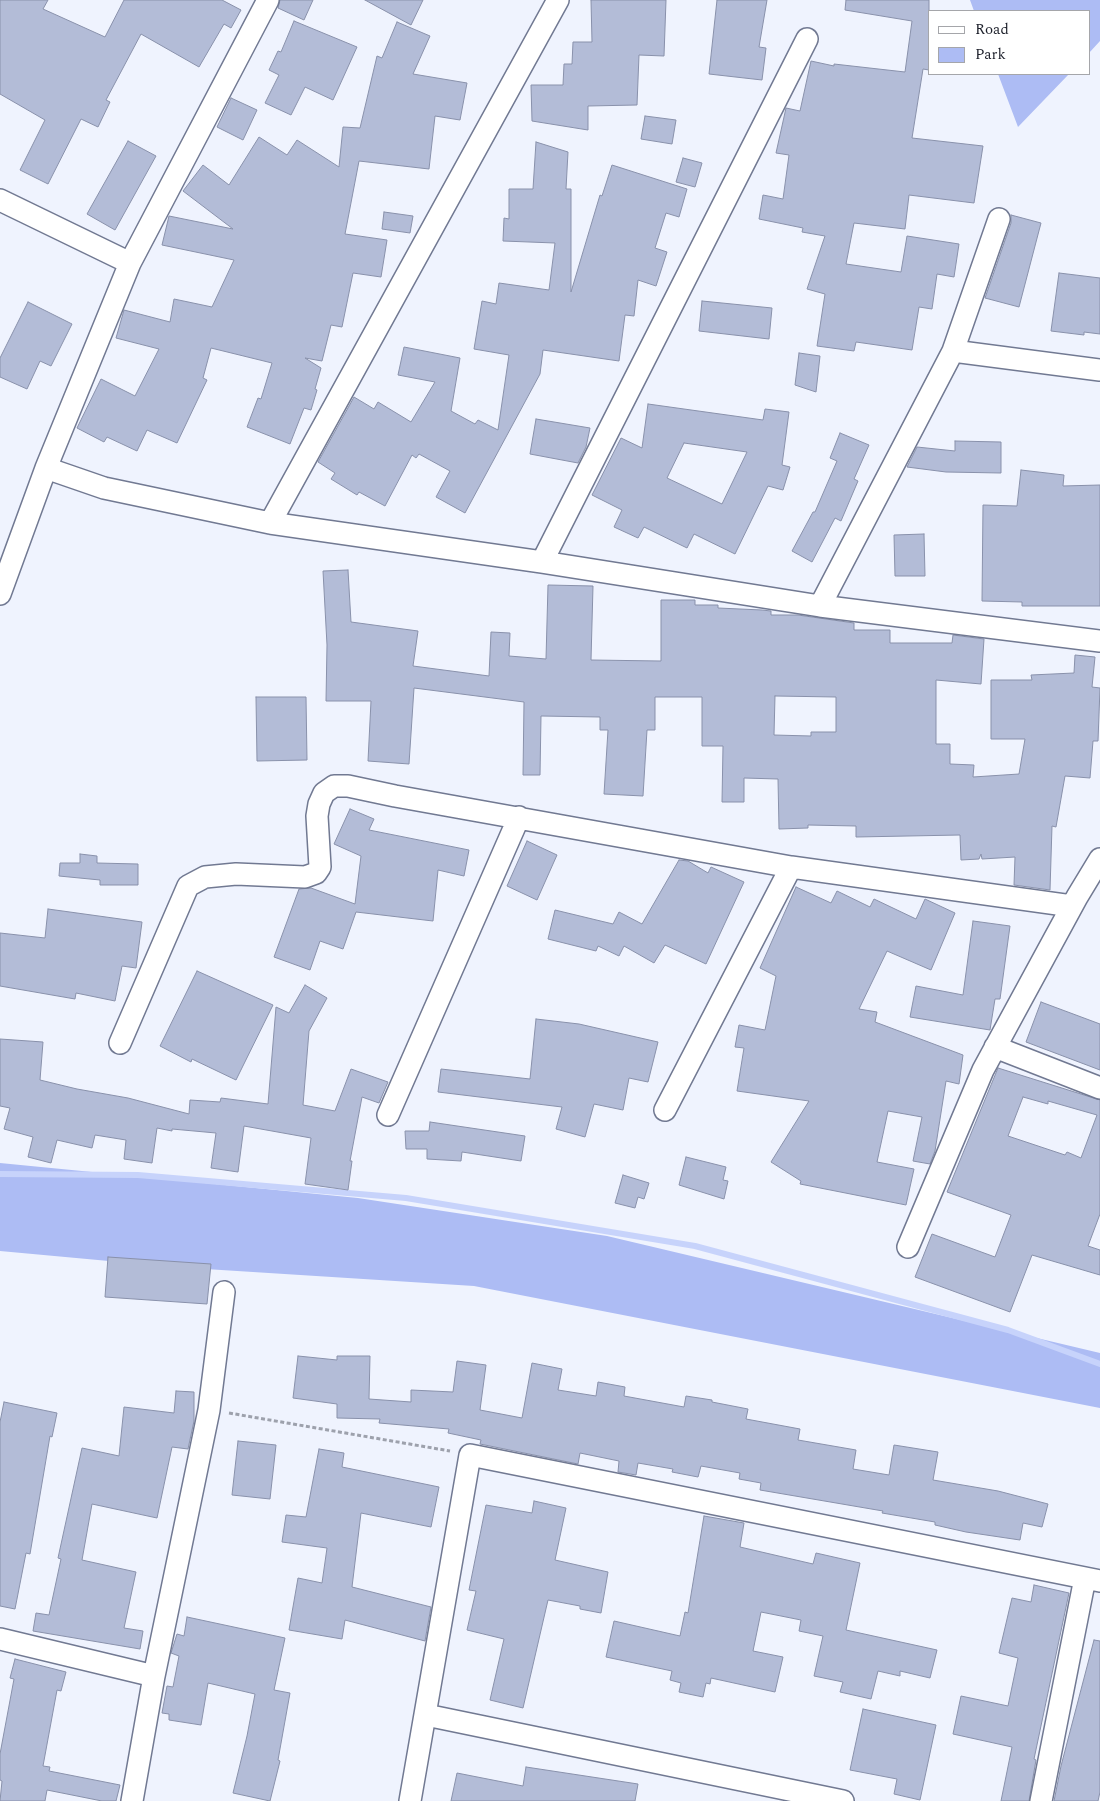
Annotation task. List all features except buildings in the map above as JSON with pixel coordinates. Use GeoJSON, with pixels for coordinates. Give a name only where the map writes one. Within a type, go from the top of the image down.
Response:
{"type":"FeatureCollection","features":[{"type":"Feature","properties":{"kind":"street"},"geometry":{"type":"LineString","coordinates":[[0,594],[88,360],[130,263],[268,0]]}},
{"type":"Feature","properties":{"kind":"street"},"geometry":{"type":"LineString","coordinates":[[270,523],[558,0]]}},
{"type":"Feature","properties":{"kind":"street"},"geometry":{"type":"LineString","coordinates":[[542,562],[807,39]]}},
{"type":"Feature","properties":{"kind":"street"},"geometry":{"type":"LineString","coordinates":[[0,200],[130,263]]}},
{"type":"Feature","properties":{"kind":"street"},"geometry":{"type":"LineString","coordinates":[[820,606],[953,350],[998,220]]}},
{"type":"Feature","properties":{"kind":"street"},"geometry":{"type":"LineString","coordinates":[[953,350],[1100,370]]}},
{"type":"Feature","properties":{"kind":"street"},"geometry":{"type":"LineString","coordinates":[[46,468],[104,488],[270,523],[542,562],[820,606],[1100,641]]}},
{"type":"Feature","properties":{"kind":"street"},"geometry":{"type":"LineString","coordinates":[[120,1043],[188,886],[205,877],[236,874],[304,877],[316,873],[320,867],[317,816],[319,804],[324,793],[334,786],[348,786],[792,867],[1072,906]]}},
{"type":"Feature","properties":{"kind":"street"},"geometry":{"type":"LineString","coordinates":[[388,1115],[519,817]]}},
{"type":"Feature","properties":{"kind":"street"},"geometry":{"type":"LineString","coordinates":[[908,1247],[969,1100],[995,1047],[1072,906],[1100,859]]}},
{"type":"Feature","properties":{"kind":"street"},"geometry":{"type":"LineString","coordinates":[[665,1110],[792,867]]}},
{"type":"Feature","properties":{"kind":"street"},"geometry":{"type":"LineString","coordinates":[[995,1047],[1100,1088]]}},
{"type":"Feature","properties":{"kind":"street"},"geometry":{"type":"LineString","coordinates":[[132,1801],[154,1676],[209,1410],[224,1292]]}},
{"type":"Feature","properties":{"kind":"street"},"geometry":{"type":"LineString","coordinates":[[410,1801],[470,1455],[1092,1580],[1041,1801]]}},
{"type":"Feature","properties":{"kind":"street"},"geometry":{"type":"LineString","coordinates":[[0,1639],[154,1676]]}},
{"type":"Feature","properties":{"kind":"street"},"geometry":{"type":"LineString","coordinates":[[426,1715],[843,1801]]}},
{"type":"Feature","properties":{"kind":"path"},"geometry":{"type":"LineString","coordinates":[[209,1410],[470,1455]]}},
{"type":"Feature","properties":{"kind":"green space"},"geometry":{"type":"Polygon","coordinates":[[[970,0],[1100,0],[1100,41],[1090,52],[1090,10],[974,10],[970,0]]]}},
{"type":"Feature","properties":{"kind":"green space"},"geometry":{"type":"Polygon","coordinates":[[[998,75],[1068,75],[1018,127],[998,75]]]}},
{"type":"Feature","properties":{"kind":"green space"},"geometry":{"type":"Polygon","coordinates":[[[0,1163],[358,1198],[607,1236],[1100,1353],[1100,1408],[474,1286],[174,1267],[0,1251],[0,1163]]]}},
{"type":"Feature","properties":{"kind":"waterway"},"geometry":{"type":"LineString","coordinates":[[0,1174],[138,1175],[406,1198],[695,1246],[1008,1330],[1100,1364]]}}]}
